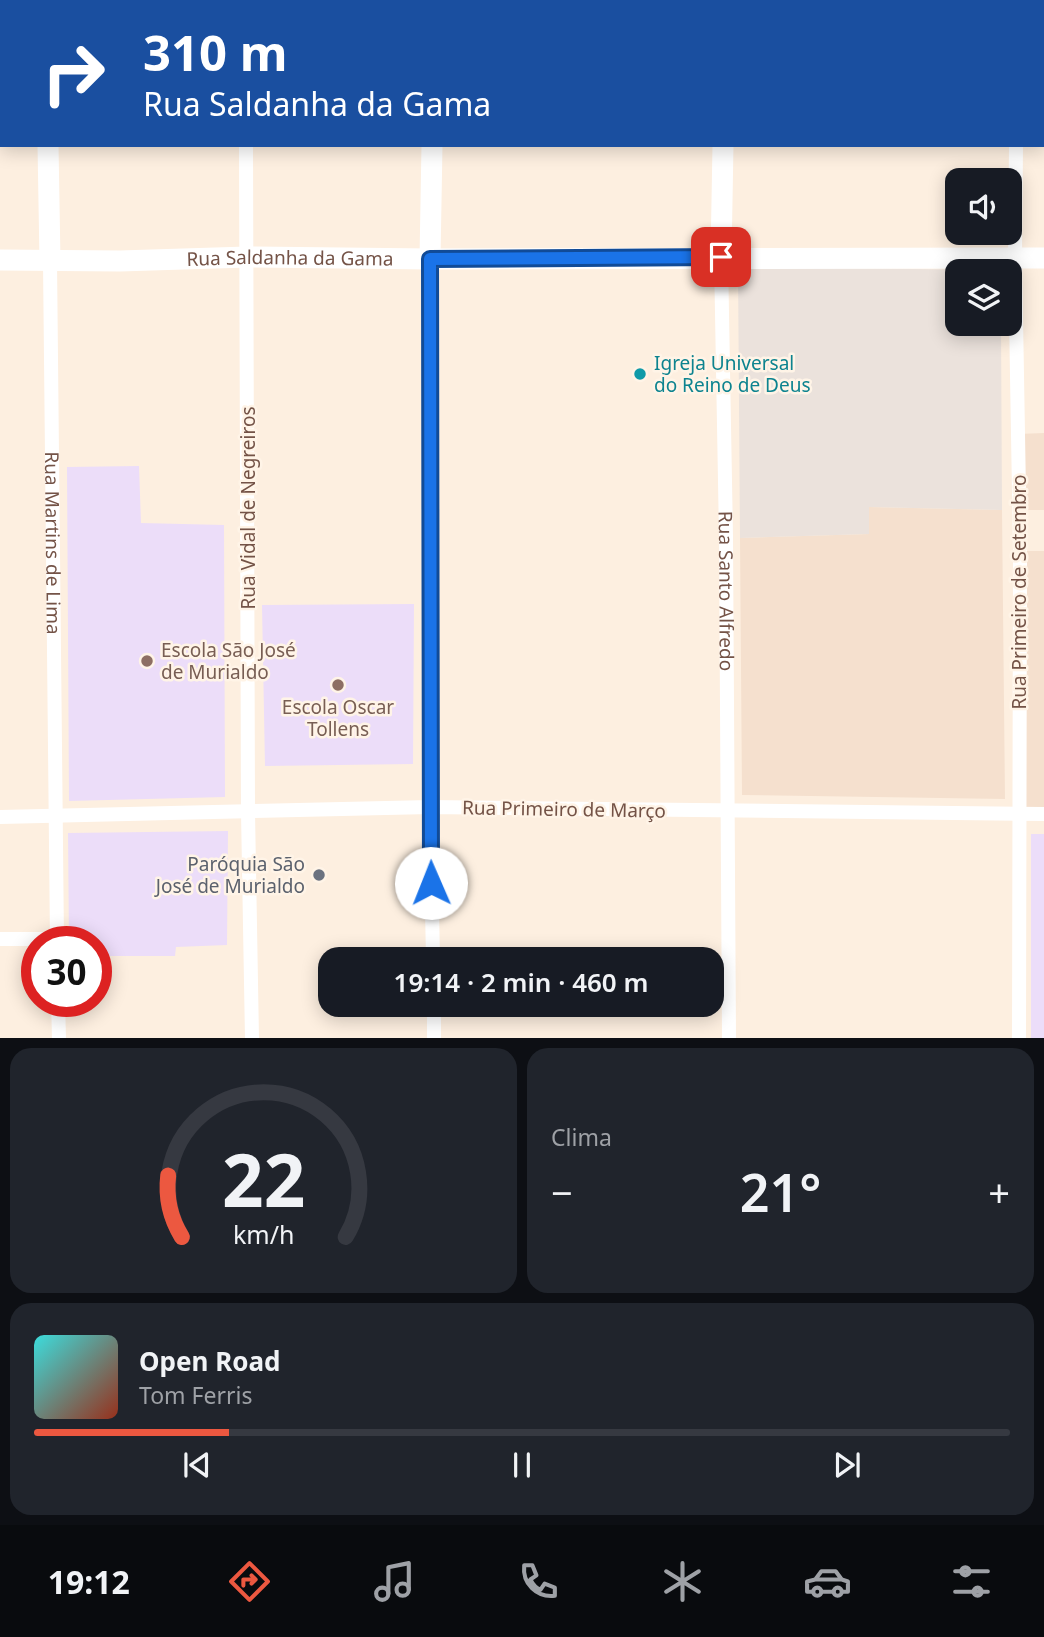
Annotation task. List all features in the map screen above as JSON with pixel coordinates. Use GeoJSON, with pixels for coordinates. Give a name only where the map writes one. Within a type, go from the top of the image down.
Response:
{"type":"FeatureCollection","features":[{"type":"Feature","properties":{"kind":"street","name":"Rua Martins de Lima"},"geometry":{"type":"LineString","coordinates":[[48,147],[57,926]]}},
{"type":"Feature","properties":{"kind":"street","name":"Rua Vidal de Negreiros"},"geometry":{"type":"LineString","coordinates":[[246,147],[251,1038]]}},
{"type":"Feature","properties":{"kind":"street"},"geometry":{"type":"LineString","coordinates":[[432,147],[430,807],[433,947]]}},
{"type":"Feature","properties":{"kind":"street","name":"Rua Santo Alfredo"},"geometry":{"type":"LineString","coordinates":[[723,147],[721,257],[727,549],[729,1038]]}},
{"type":"Feature","properties":{"kind":"street","name":"Rua Primeiro de Setembro"},"geometry":{"type":"LineString","coordinates":[[1016,147],[1020,551],[1019,1038]]}},
{"type":"Feature","properties":{"kind":"street","name":"Rua Saldanha da Gama"},"geometry":{"type":"LineString","coordinates":[[0,260],[247,257],[1044,258]]}},
{"type":"Feature","properties":{"kind":"street","name":"Rua Primeiro de Março"},"geometry":{"type":"LineString","coordinates":[[0,817],[430,807],[1044,814]]}},
{"type":"Feature","properties":{"kind":"street"},"geometry":{"type":"LineString","coordinates":[[0,939],[21,939]]}},
{"type":"Feature","properties":{"kind":"street"},"geometry":{"type":"LineString","coordinates":[[58,1017],[59,1038]]}},
{"type":"Feature","properties":{"kind":"street"},"geometry":{"type":"LineString","coordinates":[[434,1017],[435,1038]]}},
{"type":"Feature","properties":{"kind":"shaded area"},"geometry":{"type":"Polygon","coordinates":[[[738,267],[945,269],[945,336],[1001,336],[1002,510],[869,507],[869,534],[740,538],[738,267]]]}},
{"type":"Feature","properties":{"kind":"shaded area"},"geometry":{"type":"Polygon","coordinates":[[[1044,433],[1044,510],[1019,510],[1018,434],[1044,433]]]}},
{"type":"Feature","properties":{"kind":"shaded area","name":"Escola São José de Murialdo"},"geometry":{"type":"Polygon","coordinates":[[[139,466],[141,523],[224,525],[225,797],[69,801],[67,467],[139,466]]]}},
{"type":"Feature","properties":{"kind":"shaded area"},"geometry":{"type":"Polygon","coordinates":[[[869,507],[1002,510],[1005,799],[742,795],[740,538],[869,534],[869,507]]]}},
{"type":"Feature","properties":{"kind":"shaded area"},"geometry":{"type":"Polygon","coordinates":[[[1020,551],[1044,551],[1044,814],[1019,815],[1020,551]]]}},
{"type":"Feature","properties":{"kind":"shaded area","name":"Escola Oscar Tollens"},"geometry":{"type":"Polygon","coordinates":[[[414,604],[413,764],[265,766],[262,605],[414,604]]]}},
{"type":"Feature","properties":{"kind":"shaded area"},"geometry":{"type":"Polygon","coordinates":[[[228,831],[227,945],[176,947],[175,956],[112,956],[112,926],[69,926],[68,833],[228,831]]]}},
{"type":"Feature","properties":{"kind":"shaded area"},"geometry":{"type":"Polygon","coordinates":[[[1031,834],[1044,834],[1044,1038],[1031,1038],[1031,834]]]}},
{"type":"Feature","properties":{"kind":"place","name":"Igreja Universal do Reino de Deus"},"geometry":{"type":"Point","coordinates":[640,374]}},
{"type":"Feature","properties":{"kind":"place","name":"Escola São José de Murialdo"},"geometry":{"type":"Point","coordinates":[147,661]}},
{"type":"Feature","properties":{"kind":"place","name":"Escola Oscar Tollens"},"geometry":{"type":"Point","coordinates":[338,685]}},
{"type":"Feature","properties":{"kind":"place","name":"Paróquia São José de Murialdo"},"geometry":{"type":"Point","coordinates":[319,875]}},
{"type":"Feature","properties":{"kind":"route"},"geometry":{"type":"LineString","coordinates":[[431,883],[430,259],[721,257]]}}]}
